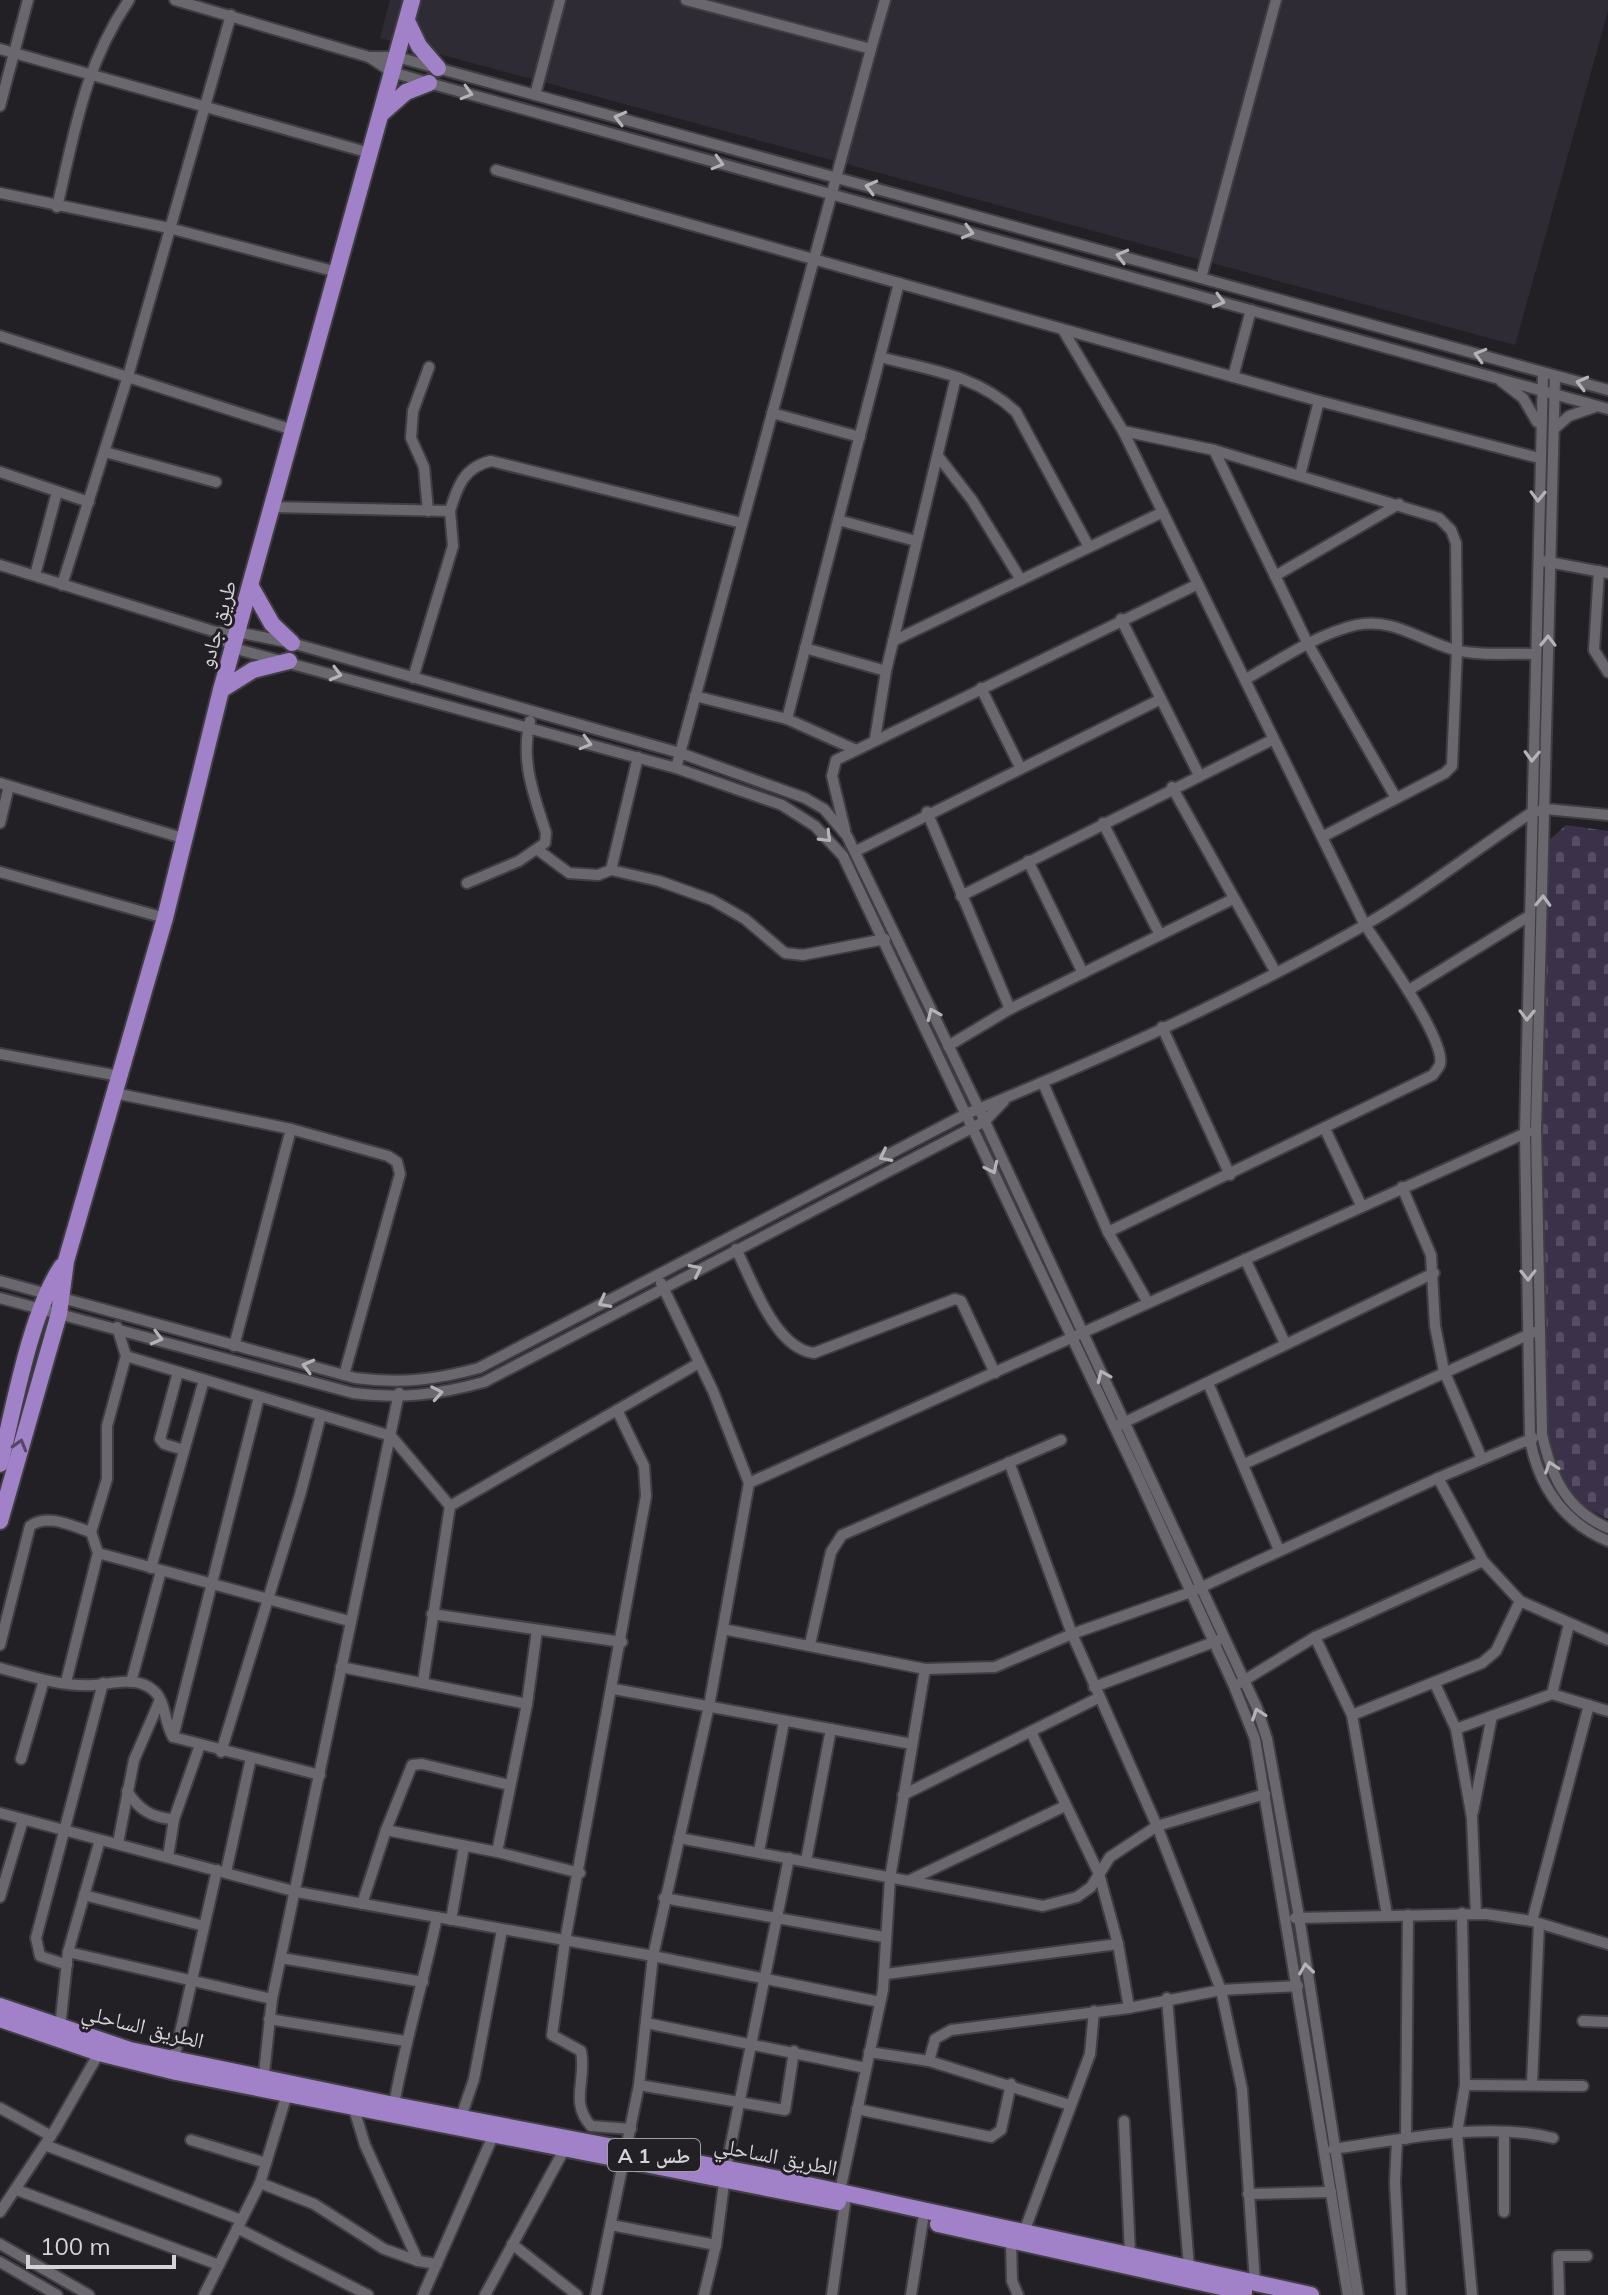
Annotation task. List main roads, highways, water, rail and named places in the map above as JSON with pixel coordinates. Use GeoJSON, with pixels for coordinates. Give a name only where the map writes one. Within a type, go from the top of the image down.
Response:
{"type":"FeatureCollection","features":[{"type":"Feature","properties":{"kind":"highway","name":"طريق جادو"},"geometry":{"type":"LineString","coordinates":[[0,1464],[66,1261],[165,918],[221,690],[412,0]]}},
{"type":"Feature","properties":{"kind":"highway"},"geometry":{"type":"LineString","coordinates":[[380,116],[406,92],[433,75],[407,21]]}},
{"type":"Feature","properties":{"kind":"highway"},"geometry":{"type":"LineString","coordinates":[[251,587],[263,613],[292,643]]}},
{"type":"Feature","properties":{"kind":"highway"},"geometry":{"type":"LineString","coordinates":[[221,690],[253,670],[289,661]]}},
{"type":"Feature","properties":{"kind":"highway","name":"طريق جادو"},"geometry":{"type":"LineString","coordinates":[[0,1521],[53,1304]]}},
{"type":"Feature","properties":{"kind":"highway","name":"الطريق الساحلي"},"geometry":{"type":"LineString","coordinates":[[0,2006],[114,2045],[263,2083],[287,2094],[564,2150],[624,2156]]}},
{"type":"Feature","properties":{"kind":"highway","name":"الطريق الساحلي"},"geometry":{"type":"LineString","coordinates":[[0,2019],[99,2053],[461,2117],[624,2156],[842,2197],[1018,2236],[1193,2280],[1311,2295]]}},
{"type":"Feature","properties":{"kind":"highway","name":"الطريق الساحلي"},"geometry":{"type":"LineString","coordinates":[[842,2197],[923,2220],[1130,2254],[1193,2280]]}}]}
